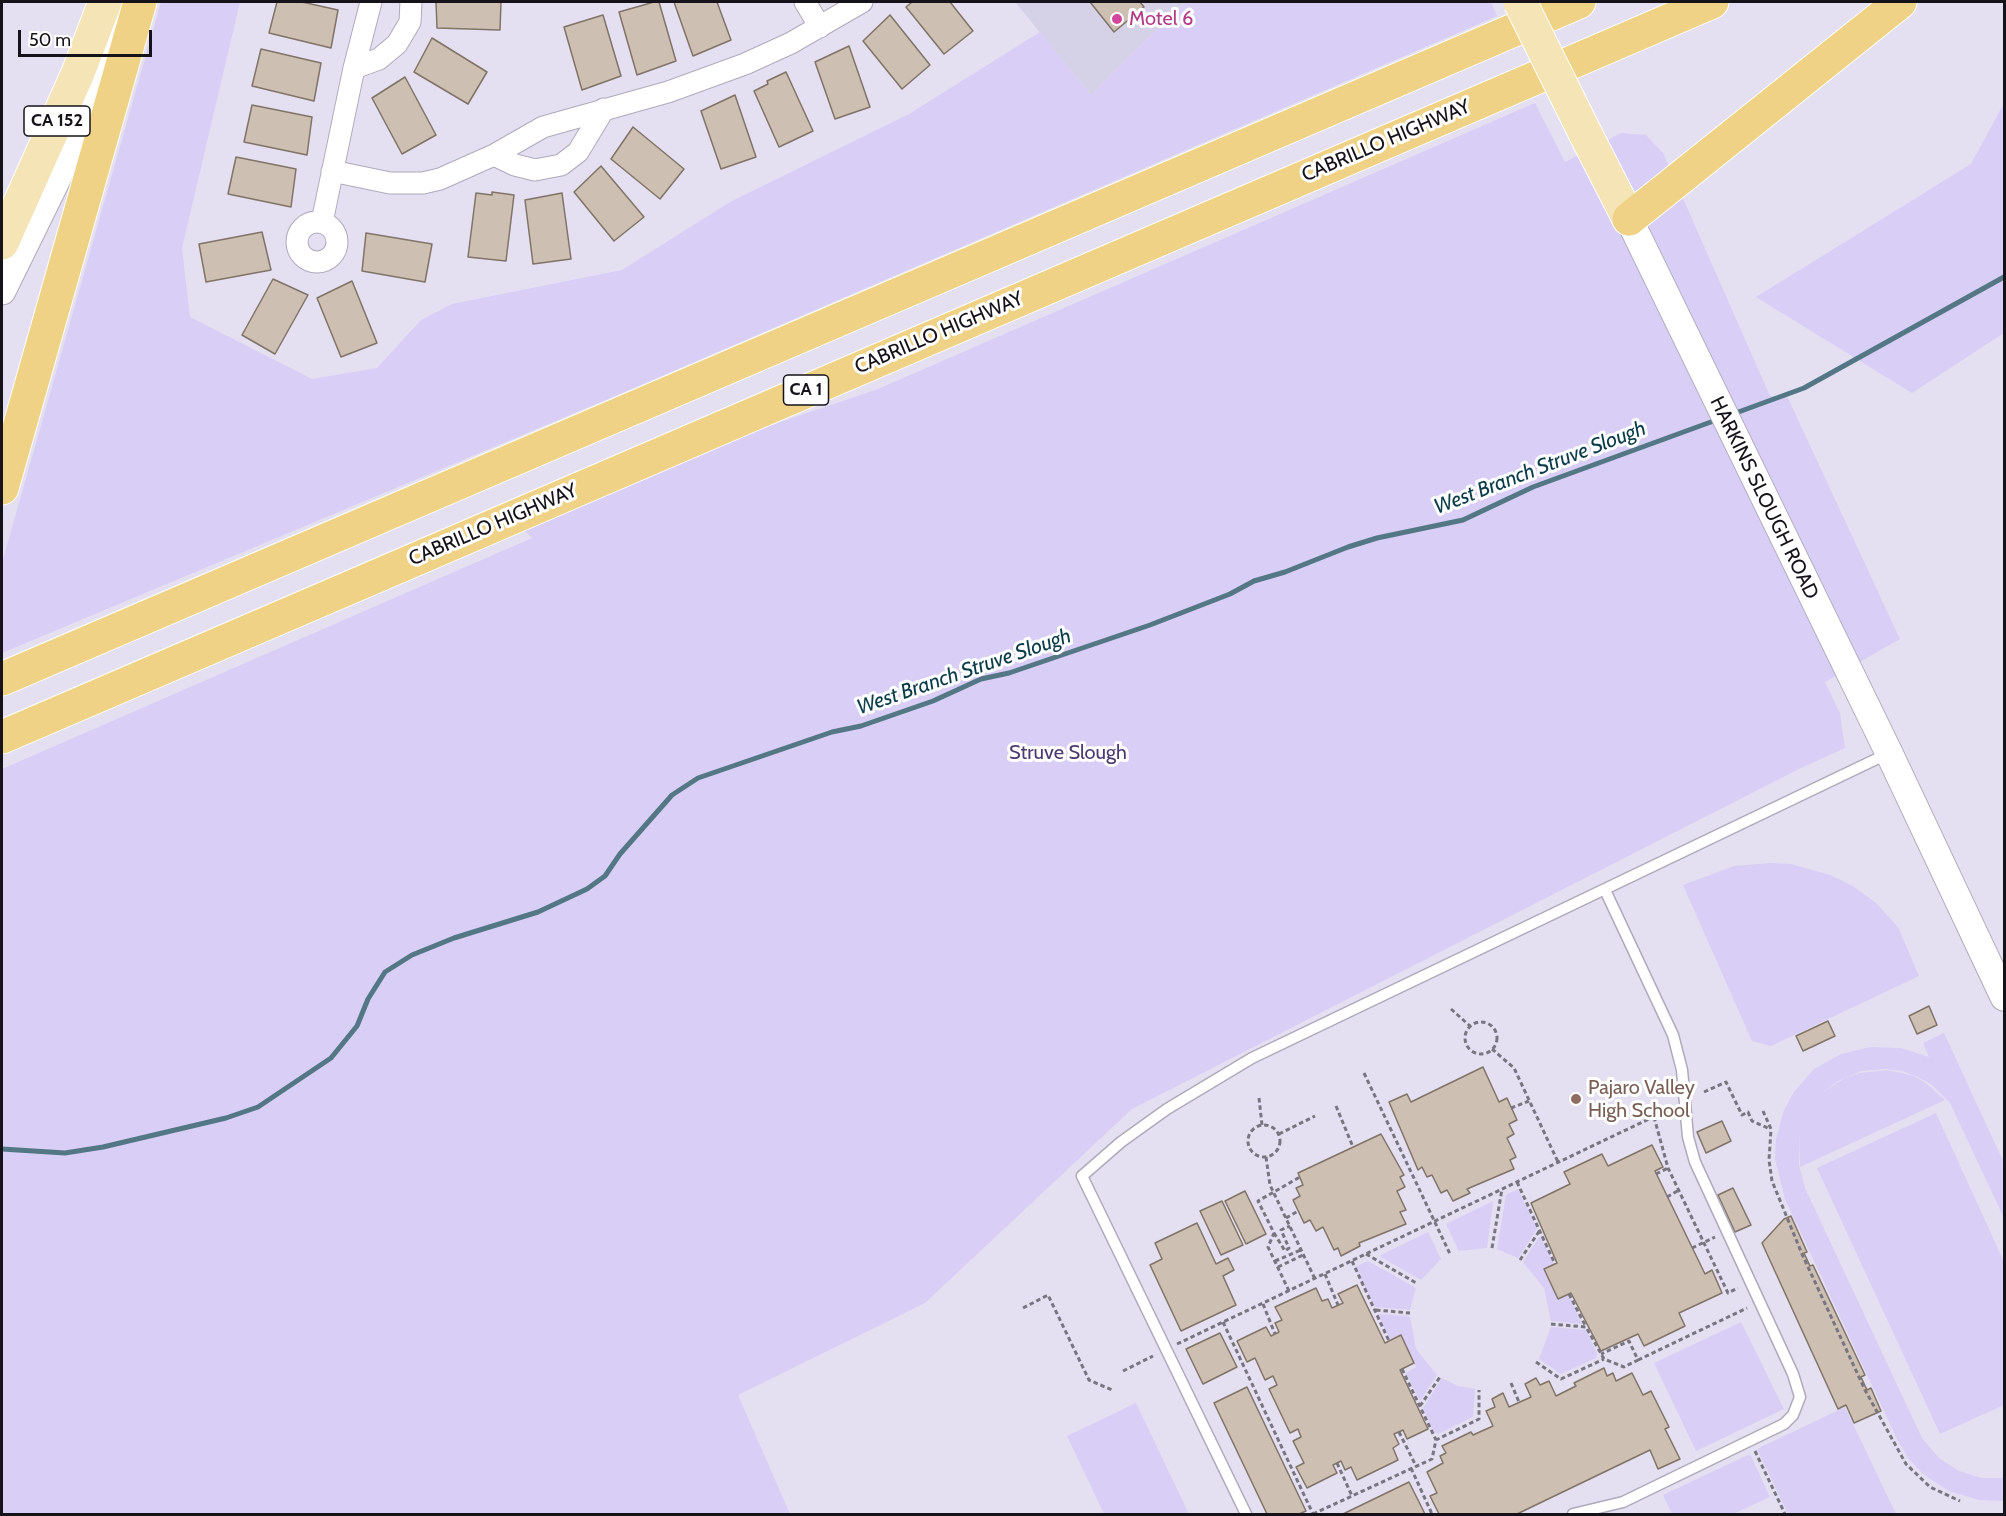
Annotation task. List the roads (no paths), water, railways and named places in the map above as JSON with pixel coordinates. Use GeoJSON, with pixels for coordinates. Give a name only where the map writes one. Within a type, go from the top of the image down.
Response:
{"type":"FeatureCollection","features":[{"type":"Feature","properties":{"kind":"highway"},"geometry":{"type":"LineString","coordinates":[[2,488],[140,2]]}},
{"type":"Feature","properties":{"kind":"highway"},"geometry":{"type":"LineString","coordinates":[[2,679],[1579,2]]}},
{"type":"Feature","properties":{"kind":"highway","name":"CABRILLO HIGHWAY"},"geometry":{"type":"LineString","coordinates":[[2,737],[1712,2]]}},
{"type":"Feature","properties":{"kind":"highway"},"geometry":{"type":"LineString","coordinates":[[1629,219],[1900,2]]}},
{"type":"Feature","properties":{"kind":"main road","name":"CA 152"},"geometry":{"type":"LineString","coordinates":[[2,241],[78,73],[105,2]]}},
{"type":"Feature","properties":{"kind":"main road","name":"HARKINS SLOUGH ROAD"},"geometry":{"type":"LineString","coordinates":[[1520,2],[1629,219]]}},
{"type":"Feature","properties":{"kind":"street"},"geometry":{"type":"LineString","coordinates":[[2,291],[61,170],[130,2]]}},
{"type":"Feature","properties":{"kind":"street"},"geometry":{"type":"LineString","coordinates":[[322,222],[354,68],[371,2]]}},
{"type":"Feature","properties":{"kind":"street"},"geometry":{"type":"LineString","coordinates":[[354,68],[379,59],[398,44],[410,22],[411,2]]}},
{"type":"Feature","properties":{"kind":"street"},"geometry":{"type":"LineString","coordinates":[[805,2],[820,27]]}},
{"type":"Feature","properties":{"kind":"street"},"geometry":{"type":"LineString","coordinates":[[332,171],[390,183],[423,183],[455,174],[543,127],[713,77],[820,27],[862,2]]}},
{"type":"Feature","properties":{"kind":"street"},"geometry":{"type":"LineString","coordinates":[[494,155],[515,165],[535,170],[561,165],[578,152],[604,109]]}},
{"type":"Feature","properties":{"kind":"street","name":"HARKINS SLOUGH ROAD"},"geometry":{"type":"LineString","coordinates":[[1629,219],[1889,753],[2004,997]]}},
{"type":"Feature","properties":{"kind":"lane"},"geometry":{"type":"LineString","coordinates":[[1246,1515],[1082,1176],[1122,1142],[1167,1109],[1239,1065],[1889,753]]}},
{"type":"Feature","properties":{"kind":"lane"},"geometry":{"type":"LineString","coordinates":[[1573,1515],[1623,1502],[1789,1420],[1800,1398],[1793,1374],[1691,1150],[1682,1070],[1669,1022],[1605,890]]}},
{"type":"Feature","properties":{"kind":"waterway","name":"West Branch Struve Slough"},"geometry":{"type":"LineString","coordinates":[[1733,414],[1804,388],[2004,277]]}},
{"type":"Feature","properties":{"kind":"waterway","name":"West Branch Struve Slough"},"geometry":{"type":"LineString","coordinates":[[2,1149],[65,1153],[103,1147],[226,1118],[258,1107],[331,1058],[357,1026],[368,999],[385,972],[412,955],[454,938],[538,912],[587,889],[605,876],[620,854],[672,795],[698,778],[832,732],[861,726],[933,701],[981,679],[1009,673],[1150,625],[1230,594],[1254,581],[1285,572],[1348,547],[1377,538],[1463,520],[1533,487],[1719,419]]}},
{"type":"Feature","properties":{"kind":"place","name":"Motel 6"},"geometry":{"type":"Point","coordinates":[1117,19]}},
{"type":"Feature","properties":{"kind":"place","name":"Pajaro Valley High School"},"geometry":{"type":"Point","coordinates":[1576,1099]}},
{"type":"Feature","properties":{"kind":"park label","name":"Struve Slough"},"geometry":{"type":"Point","coordinates":[1068,753]}}]}
